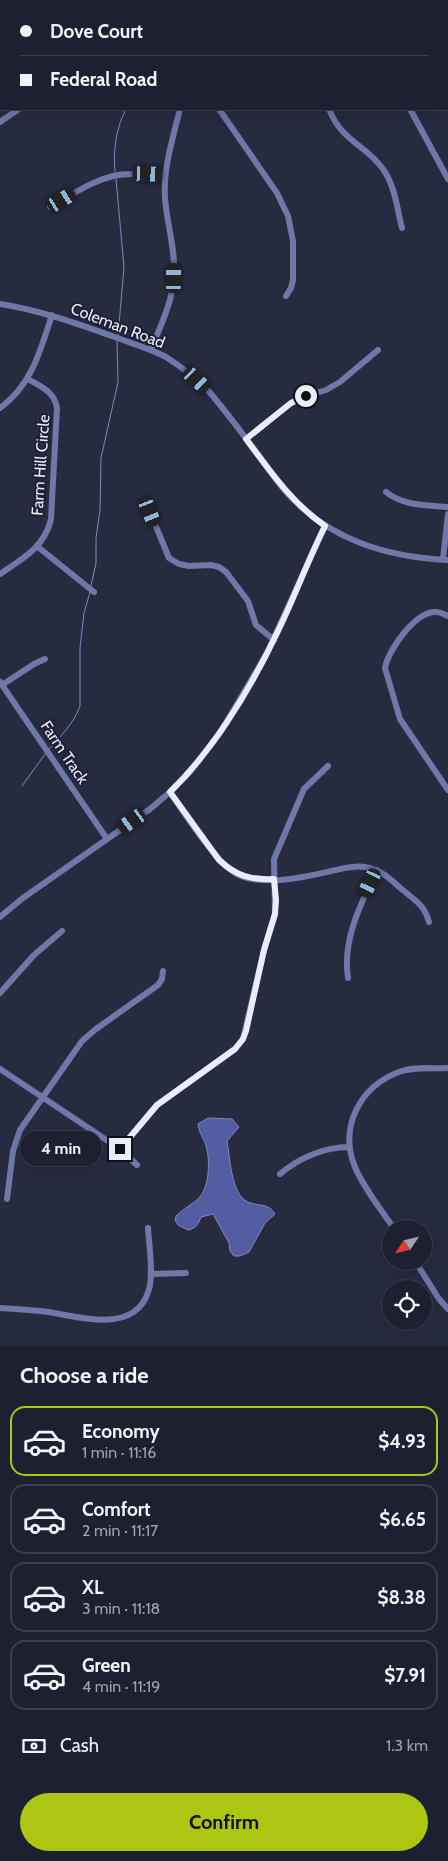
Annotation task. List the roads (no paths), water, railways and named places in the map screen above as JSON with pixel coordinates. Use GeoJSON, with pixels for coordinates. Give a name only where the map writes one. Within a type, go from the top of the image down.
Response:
{"type":"FeatureCollection","features":[{"type":"Feature","properties":{"kind":"street"},"geometry":{"type":"LineString","coordinates":[[0,122],[18,110]]}},
{"type":"Feature","properties":{"kind":"street"},"geometry":{"type":"LineString","coordinates":[[151,350],[168,306],[174,278],[174,255],[165,201],[165,175],[180,110]]}},
{"type":"Feature","properties":{"kind":"street"},"geometry":{"type":"LineString","coordinates":[[220,110],[277,192],[288,216],[293,241],[293,280],[286,296]]}},
{"type":"Feature","properties":{"kind":"street"},"geometry":{"type":"LineString","coordinates":[[329,110],[343,133],[377,162],[388,177],[394,192],[402,228]]}},
{"type":"Feature","properties":{"kind":"street"},"geometry":{"type":"LineString","coordinates":[[411,110],[448,179]]}},
{"type":"Feature","properties":{"kind":"street"},"geometry":{"type":"LineString","coordinates":[[50,208],[85,186],[106,178],[131,174],[165,175]]}},
{"type":"Feature","properties":{"kind":"street","name":"Coleman Road"},"geometry":{"type":"LineString","coordinates":[[0,304],[52,316],[151,350],[181,367],[201,384],[286,492],[304,510],[325,526],[350,540],[377,550],[445,560]]}},
{"type":"Feature","properties":{"kind":"street"},"geometry":{"type":"LineString","coordinates":[[0,408],[14,396],[28,379],[37,361],[52,316]]}},
{"type":"Feature","properties":{"kind":"street"},"geometry":{"type":"LineString","coordinates":[[246,439],[291,403],[326,390],[344,379],[378,350]]}},
{"type":"Feature","properties":{"kind":"street","name":"Farm Hill Circle"},"geometry":{"type":"LineString","coordinates":[[0,574],[38,547],[46,534],[51,519],[56,400],[51,393],[28,379]]}},
{"type":"Feature","properties":{"kind":"street"},"geometry":{"type":"LineString","coordinates":[[386,492],[404,502],[448,507]]}},
{"type":"Feature","properties":{"kind":"street"},"geometry":{"type":"LineString","coordinates":[[150,512],[169,558],[179,564],[189,566],[211,565],[219,567],[226,572],[248,601],[256,625],[274,640]]}},
{"type":"Feature","properties":{"kind":"street"},"geometry":{"type":"LineString","coordinates":[[445,560],[448,514]]}},
{"type":"Feature","properties":{"kind":"street"},"geometry":{"type":"LineString","coordinates":[[0,917],[23,898],[170,792],[190,772],[209,749],[255,675],[274,640],[325,526]]}},
{"type":"Feature","properties":{"kind":"street"},"geometry":{"type":"LineString","coordinates":[[38,547],[94,592]]}},
{"type":"Feature","properties":{"kind":"street"},"geometry":{"type":"LineString","coordinates":[[448,616],[437,612],[429,613],[417,620],[409,627],[391,651],[386,660],[385,668],[400,719],[448,790]]}},
{"type":"Feature","properties":{"kind":"street"},"geometry":{"type":"LineString","coordinates":[[1,683],[45,659]]}},
{"type":"Feature","properties":{"kind":"street","name":"Farm Track"},"geometry":{"type":"LineString","coordinates":[[1,683],[107,839]]}},
{"type":"Feature","properties":{"kind":"street"},"geometry":{"type":"LineString","coordinates":[[120,1149],[157,1105],[235,1049],[243,1039],[264,950],[275,914],[274,859],[300,796],[310,782],[328,766]]}},
{"type":"Feature","properties":{"kind":"street"},"geometry":{"type":"LineString","coordinates":[[170,792],[219,860],[237,874],[248,878],[274,879],[308,876],[354,866],[365,867],[387,876],[425,909],[429,922]]}},
{"type":"Feature","properties":{"kind":"street"},"geometry":{"type":"LineString","coordinates":[[348,978],[347,968],[352,927],[376,870]]}},
{"type":"Feature","properties":{"kind":"street"},"geometry":{"type":"LineString","coordinates":[[0,993],[34,955],[62,931]]}},
{"type":"Feature","properties":{"kind":"street"},"geometry":{"type":"LineString","coordinates":[[7,1199],[15,1141],[42,1097],[82,1041],[158,985],[162,979],[163,971]]}},
{"type":"Feature","properties":{"kind":"street"},"geometry":{"type":"LineString","coordinates":[[0,1068],[120,1149],[137,1165]]}},
{"type":"Feature","properties":{"kind":"street"},"geometry":{"type":"LineString","coordinates":[[388,1220],[359,1175],[349,1147],[351,1124],[357,1106],[384,1079],[405,1070],[448,1068]]}},
{"type":"Feature","properties":{"kind":"street"},"geometry":{"type":"LineString","coordinates":[[280,1174],[287,1168],[318,1152],[334,1147],[349,1147]]}},
{"type":"Feature","properties":{"kind":"street"},"geometry":{"type":"LineString","coordinates":[[0,1308],[30,1310],[104,1321],[117,1319],[138,1308],[145,1298],[151,1274],[148,1228]]}},
{"type":"Feature","properties":{"kind":"street"},"geometry":{"type":"LineString","coordinates":[[421,1270],[439,1299],[448,1309]]}},
{"type":"Feature","properties":{"kind":"street"},"geometry":{"type":"LineString","coordinates":[[151,1274],[186,1273]]}},
{"type":"Feature","properties":{"kind":"water"},"geometry":{"type":"Polygon","coordinates":[[[208,1118],[232,1119],[239,1127],[227,1141],[230,1165],[238,1192],[248,1202],[266,1206],[275,1214],[265,1223],[249,1252],[240,1256],[234,1256],[230,1251],[229,1243],[213,1214],[201,1217],[196,1226],[188,1230],[178,1225],[175,1220],[176,1216],[202,1195],[206,1183],[208,1155],[198,1124],[208,1118]]]}},
{"type":"Feature","properties":{"kind":"waterway"},"geometry":{"type":"LineString","coordinates":[[115,172],[116,139],[126,110]]}},
{"type":"Feature","properties":{"kind":"waterway"},"geometry":{"type":"LineString","coordinates":[[116,179],[124,267],[118,336]]}},
{"type":"Feature","properties":{"kind":"waterway"},"geometry":{"type":"LineString","coordinates":[[91,586],[96,563],[101,458],[118,382],[117,340]]}},
{"type":"Feature","properties":{"kind":"waterway"},"geometry":{"type":"LineString","coordinates":[[49,749],[71,724],[80,706],[80,648],[84,613],[90,592]]}},
{"type":"Feature","properties":{"kind":"waterway"},"geometry":{"type":"LineString","coordinates":[[22,786],[45,754]]}}]}
